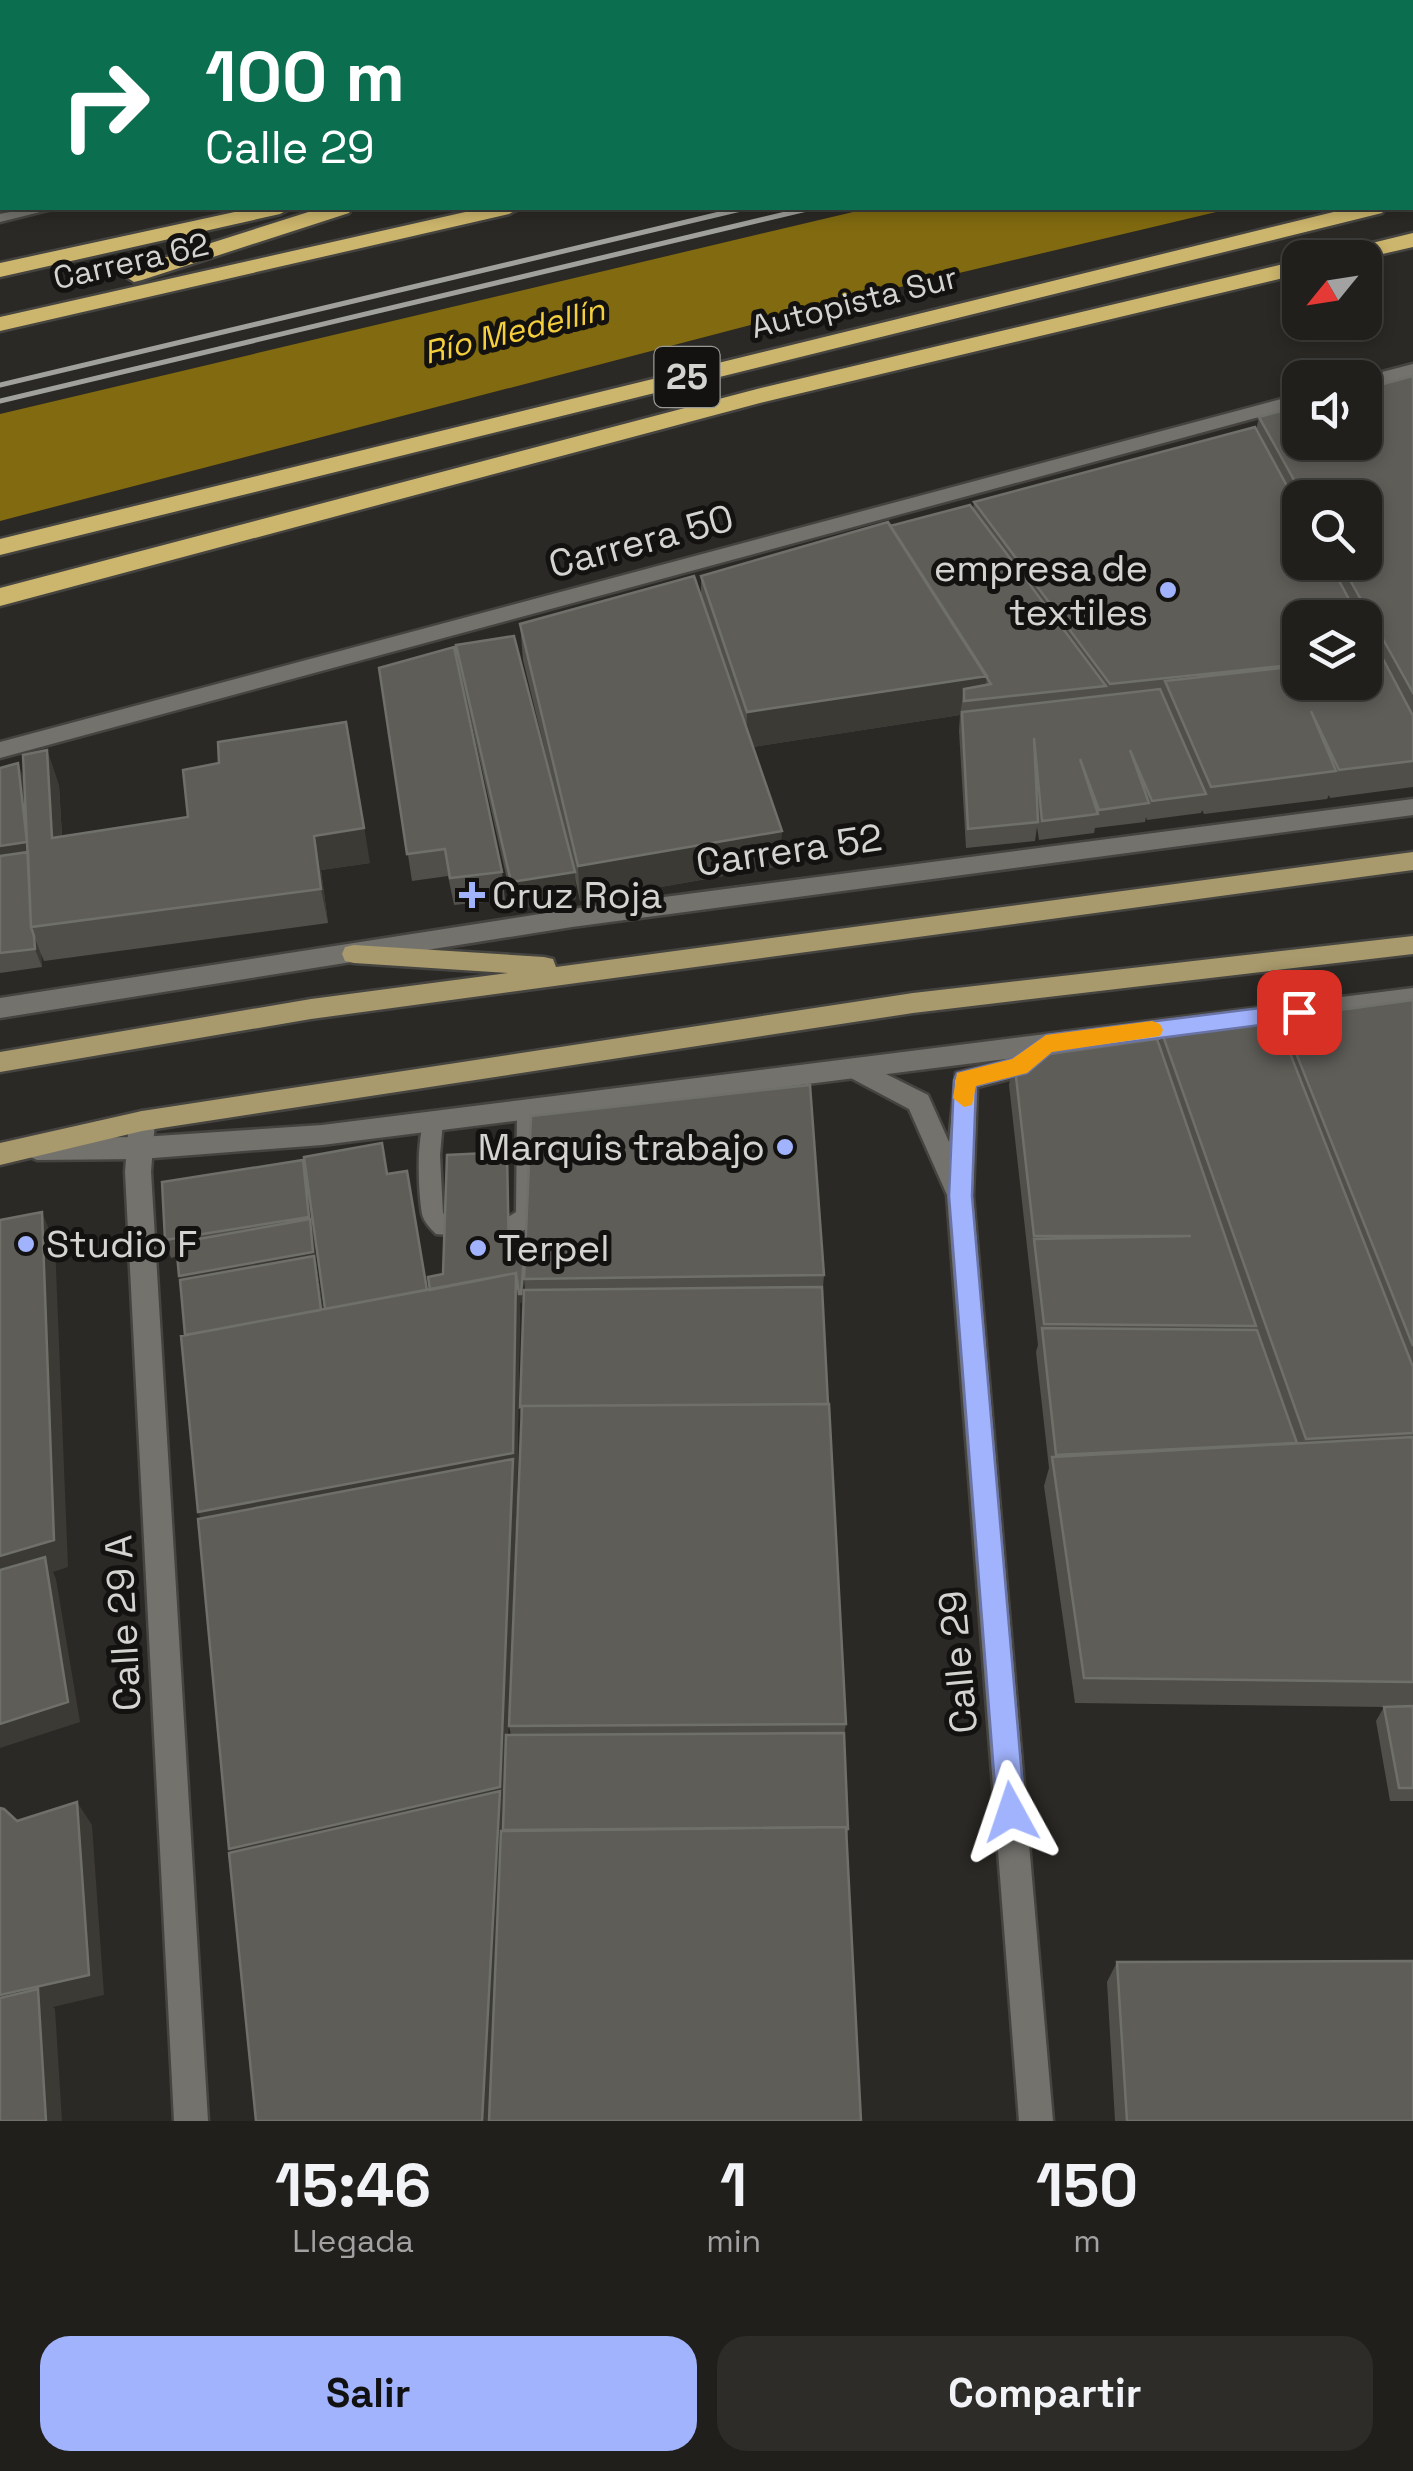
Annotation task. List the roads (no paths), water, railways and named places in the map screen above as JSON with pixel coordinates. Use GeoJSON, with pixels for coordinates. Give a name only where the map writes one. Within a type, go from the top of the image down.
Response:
{"type":"FeatureCollection","features":[{"type":"Feature","properties":{"kind":"highway","name":"Carrera 62"},"geometry":{"type":"LineString","coordinates":[[0,270],[271,210]]}},
{"type":"Feature","properties":{"kind":"highway"},"geometry":{"type":"LineString","coordinates":[[0,322],[334,210]]}},
{"type":"Feature","properties":{"kind":"highway","name":"Carrera 62"},"geometry":{"type":"LineString","coordinates":[[0,322],[501,210]]}},
{"type":"Feature","properties":{"kind":"highway","name":"Autopista Sur"},"geometry":{"type":"LineString","coordinates":[[0,547],[1366,210]]}},
{"type":"Feature","properties":{"kind":"highway"},"geometry":{"type":"LineString","coordinates":[[1382,248],[1413,240]]}},
{"type":"Feature","properties":{"kind":"highway","name":"Autopista Sur"},"geometry":{"type":"LineString","coordinates":[[0,597],[757,396],[1282,271]]}},
{"type":"Feature","properties":{"kind":"highway"},"geometry":{"type":"LineString","coordinates":[[288,474],[757,396]]}},
{"type":"Feature","properties":{"kind":"main road"},"geometry":{"type":"LineString","coordinates":[[0,1062],[285,1012],[1413,862]]}},
{"type":"Feature","properties":{"kind":"main road"},"geometry":{"type":"LineString","coordinates":[[142,1134],[913,1003],[1413,945]]}},
{"type":"Feature","properties":{"kind":"main road"},"geometry":{"type":"LineString","coordinates":[[354,954],[599,969]]}},
{"type":"Feature","properties":{"kind":"main road"},"geometry":{"type":"LineString","coordinates":[[0,1154],[32,1148]]}},
{"type":"Feature","properties":{"kind":"street"},"geometry":{"type":"LineString","coordinates":[[1382,378],[1413,370]]}},
{"type":"Feature","properties":{"kind":"street","name":"Carrera 50"},"geometry":{"type":"LineString","coordinates":[[0,750],[1282,405]]}},
{"type":"Feature","properties":{"kind":"street","name":"Carrera 52"},"geometry":{"type":"LineString","coordinates":[[0,1008],[818,883],[1413,808]]}},
{"type":"Feature","properties":{"kind":"street"},"geometry":{"type":"LineString","coordinates":[[32,1148],[142,1134],[322,1135],[1413,998]]}},
{"type":"Feature","properties":{"kind":"street","name":"Calle 29"},"geometry":{"type":"LineString","coordinates":[[1036,2121],[960,1196],[965,1080],[1019,1067],[1046,1044]]}},
{"type":"Feature","properties":{"kind":"street","name":"Calle 29"},"geometry":{"type":"LineString","coordinates":[[856,1068],[919,1102],[960,1196]]}},
{"type":"Feature","properties":{"kind":"street","name":"Calle 29 A"},"geometry":{"type":"LineString","coordinates":[[142,1134],[139,1192],[191,2121]]}},
{"type":"Feature","properties":{"kind":"lane"},"geometry":{"type":"LineString","coordinates":[[0,218],[40,210]]}},
{"type":"Feature","properties":{"kind":"lane"},"geometry":{"type":"LineString","coordinates":[[509,1227],[520,1223],[526,1214],[528,1110]]}},
{"type":"Feature","properties":{"kind":"lane"},"geometry":{"type":"LineString","coordinates":[[433,1121],[433,1216],[444,1228],[470,1228]]}},
{"type":"Feature","properties":{"kind":"water","name":"Río Medellín"},"geometry":{"type":"Polygon","coordinates":[[[862,210],[1225,210],[858,297],[0,521],[0,414],[862,210]]]}},
{"type":"Feature","properties":{"kind":"railway"},"geometry":{"type":"LineString","coordinates":[[0,385],[737,210]]}},
{"type":"Feature","properties":{"kind":"railway"},"geometry":{"type":"LineString","coordinates":[[0,401],[803,210]]}},
{"type":"Feature","properties":{"kind":"place","name":"empresa de textiles"},"geometry":{"type":"Point","coordinates":[1168,590]}},
{"type":"Feature","properties":{"kind":"place","name":"Cruz Roja"},"geometry":{"type":"Point","coordinates":[472,895]}},
{"type":"Feature","properties":{"kind":"place","name":"Marquis trabajo"},"geometry":{"type":"Point","coordinates":[785,1147]}},
{"type":"Feature","properties":{"kind":"place","name":"Studio F"},"geometry":{"type":"Point","coordinates":[26,1244]}},
{"type":"Feature","properties":{"kind":"place","name":"Terpel"},"geometry":{"type":"Point","coordinates":[478,1248]}}]}
